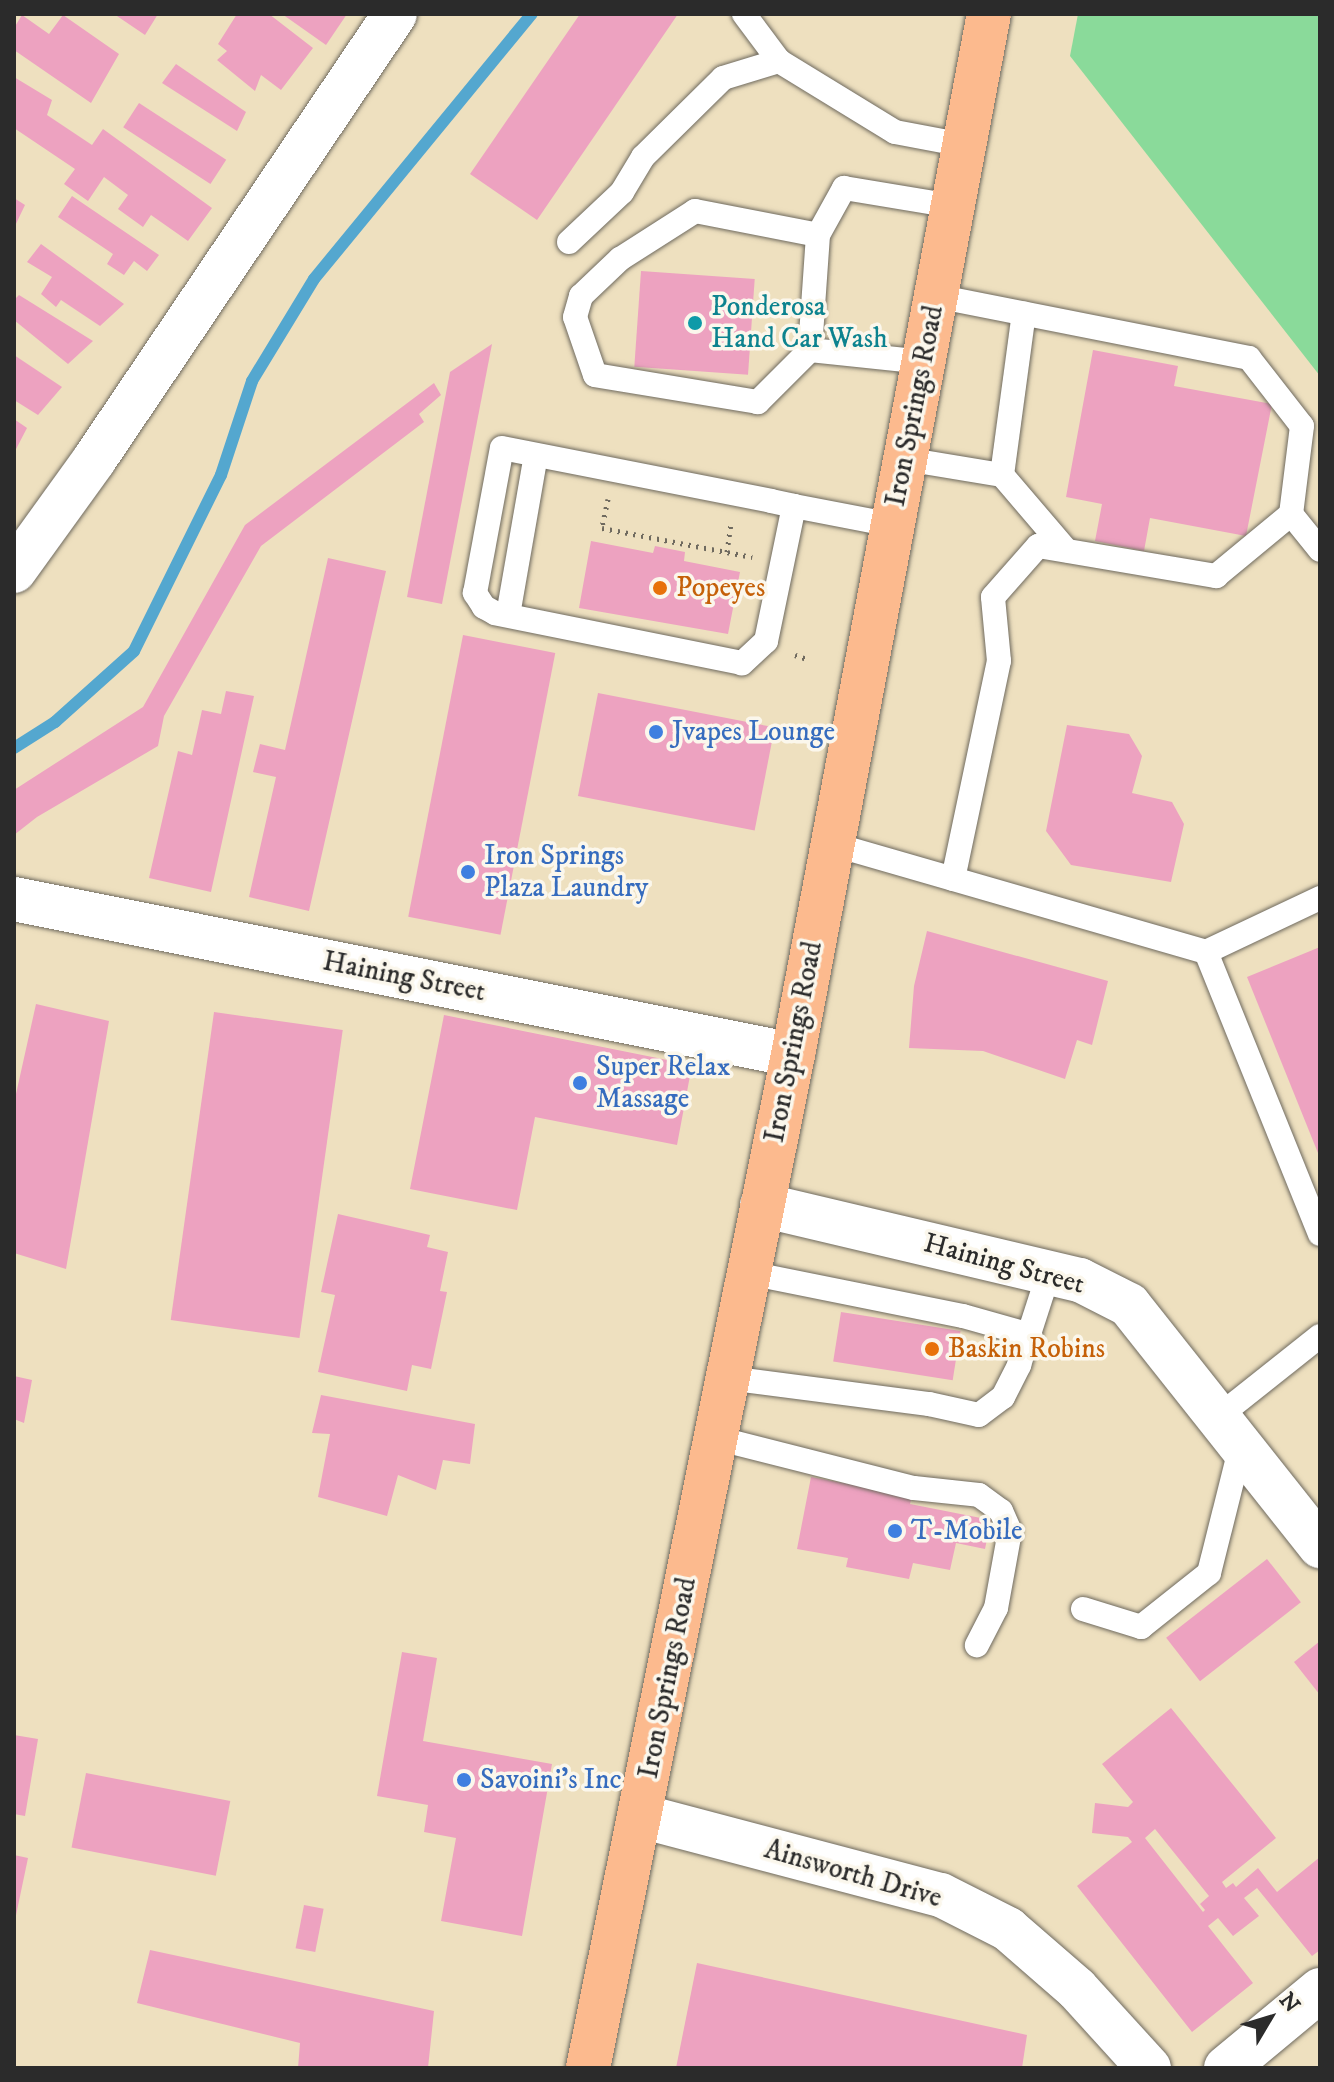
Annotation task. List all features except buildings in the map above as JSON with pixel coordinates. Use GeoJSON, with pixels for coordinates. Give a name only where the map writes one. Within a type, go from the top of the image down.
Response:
{"type":"FeatureCollection","features":[{"type":"Feature","properties":{"kind":"main road","name":"Iron Springs Road"},"geometry":{"type":"LineString","coordinates":[[588,2068],[793,1055],[989,14]]}},
{"type":"Feature","properties":{"kind":"street"},"geometry":{"type":"LineString","coordinates":[[14,571],[94,460],[395,14]]}},
{"type":"Feature","properties":{"kind":"street","name":"Haining Street"},"geometry":{"type":"LineString","coordinates":[[14,899],[793,1055]]}},
{"type":"Feature","properties":{"kind":"street","name":"Haining Street"},"geometry":{"type":"LineString","coordinates":[[762,1205],[1080,1280],[1129,1305],[1320,1546]]}},
{"type":"Feature","properties":{"kind":"street","name":"Ainsworth Drive"},"geometry":{"type":"LineString","coordinates":[[641,1816],[941,1895],[1008,1929],[1077,1989],[1149,2068]]}},
{"type":"Feature","properties":{"kind":"street"},"geometry":{"type":"LineString","coordinates":[[1226,2068],[1320,1990]]}},
{"type":"Feature","properties":{"kind":"lane"},"geometry":{"type":"LineString","coordinates":[[744,14],[779,61],[895,132],[964,145]]}},
{"type":"Feature","properties":{"kind":"lane"},"geometry":{"type":"LineString","coordinates":[[569,242],[622,192],[643,157],[723,78],[779,61]]}},
{"type":"Feature","properties":{"kind":"lane"},"geometry":{"type":"LineString","coordinates":[[818,235],[695,211],[620,259],[581,296],[575,317],[595,375],[758,402],[810,350],[818,235],[844,188],[953,206]]}},
{"type":"Feature","properties":{"kind":"lane"},"geometry":{"type":"LineString","coordinates":[[936,296],[1249,358],[1302,426],[1291,514],[1216,576],[1038,546],[993,597],[999,661],[953,879]]}},
{"type":"Feature","properties":{"kind":"lane"},"geometry":{"type":"LineString","coordinates":[[1002,475],[1024,313]]}},
{"type":"Feature","properties":{"kind":"lane"},"geometry":{"type":"LineString","coordinates":[[810,350],[924,362]]}},
{"type":"Feature","properties":{"kind":"lane"},"geometry":{"type":"LineString","coordinates":[[794,506],[766,641],[742,663],[508,615],[484,607],[475,593],[502,448],[893,525]]}},
{"type":"Feature","properties":{"kind":"lane"},"geometry":{"type":"LineString","coordinates":[[508,615],[536,455]]}},
{"type":"Feature","properties":{"kind":"lane"},"geometry":{"type":"LineString","coordinates":[[905,459],[1002,475],[1066,550]]}},
{"type":"Feature","properties":{"kind":"lane"},"geometry":{"type":"LineString","coordinates":[[1291,514],[1320,550]]}},
{"type":"Feature","properties":{"kind":"lane"},"geometry":{"type":"LineString","coordinates":[[832,844],[1206,952],[1320,898]]}},
{"type":"Feature","properties":{"kind":"lane"},"geometry":{"type":"LineString","coordinates":[[1206,952],[1320,1234]]}},
{"type":"Feature","properties":{"kind":"lane"},"geometry":{"type":"LineString","coordinates":[[728,1378],[913,1402],[979,1415],[1003,1397],[1019,1365],[1049,1272]]}},
{"type":"Feature","properties":{"kind":"lane"},"geometry":{"type":"LineString","coordinates":[[749,1273],[963,1316],[1030,1335]]}},
{"type":"Feature","properties":{"kind":"lane"},"geometry":{"type":"LineString","coordinates":[[1083,1609],[1141,1627],[1209,1573],[1230,1432],[1320,1336]]}},
{"type":"Feature","properties":{"kind":"lane"},"geometry":{"type":"LineString","coordinates":[[716,1438],[914,1488],[979,1495],[1001,1511],[1010,1531],[996,1608],[977,1645]]}},
{"type":"Feature","properties":{"kind":"path"},"geometry":{"type":"LineString","coordinates":[[610,490],[602,528],[758,558]]}},
{"type":"Feature","properties":{"kind":"path"},"geometry":{"type":"LineString","coordinates":[[727,552],[733,511]]}},
{"type":"Feature","properties":{"kind":"green space"},"geometry":{"type":"Polygon","coordinates":[[[1078,14],[1320,14],[1320,376],[1070,56],[1078,14]]]}},
{"type":"Feature","properties":{"kind":"waterway"},"geometry":{"type":"LineString","coordinates":[[14,748],[55,722],[134,651],[221,475],[252,381],[314,279],[532,14]]}},
{"type":"Feature","properties":{"kind":"place","name":"Ponderosa Hand Car Wash"},"geometry":{"type":"Point","coordinates":[695,323]}},
{"type":"Feature","properties":{"kind":"place","name":"Popeyes"},"geometry":{"type":"Point","coordinates":[660,588]}},
{"type":"Feature","properties":{"kind":"place","name":"Jvapes Lounge"},"geometry":{"type":"Point","coordinates":[656,732]}},
{"type":"Feature","properties":{"kind":"place","name":"Iron Springs Plaza Laundry"},"geometry":{"type":"Point","coordinates":[468,872]}},
{"type":"Feature","properties":{"kind":"place","name":"Super Relax Massage"},"geometry":{"type":"Point","coordinates":[580,1083]}},
{"type":"Feature","properties":{"kind":"place","name":"Baskin Robins"},"geometry":{"type":"Point","coordinates":[932,1349]}},
{"type":"Feature","properties":{"kind":"place","name":"T-Mobile"},"geometry":{"type":"Point","coordinates":[895,1531]}},
{"type":"Feature","properties":{"kind":"place","name":"Savoini's Inc"},"geometry":{"type":"Point","coordinates":[464,1780]}}]}
